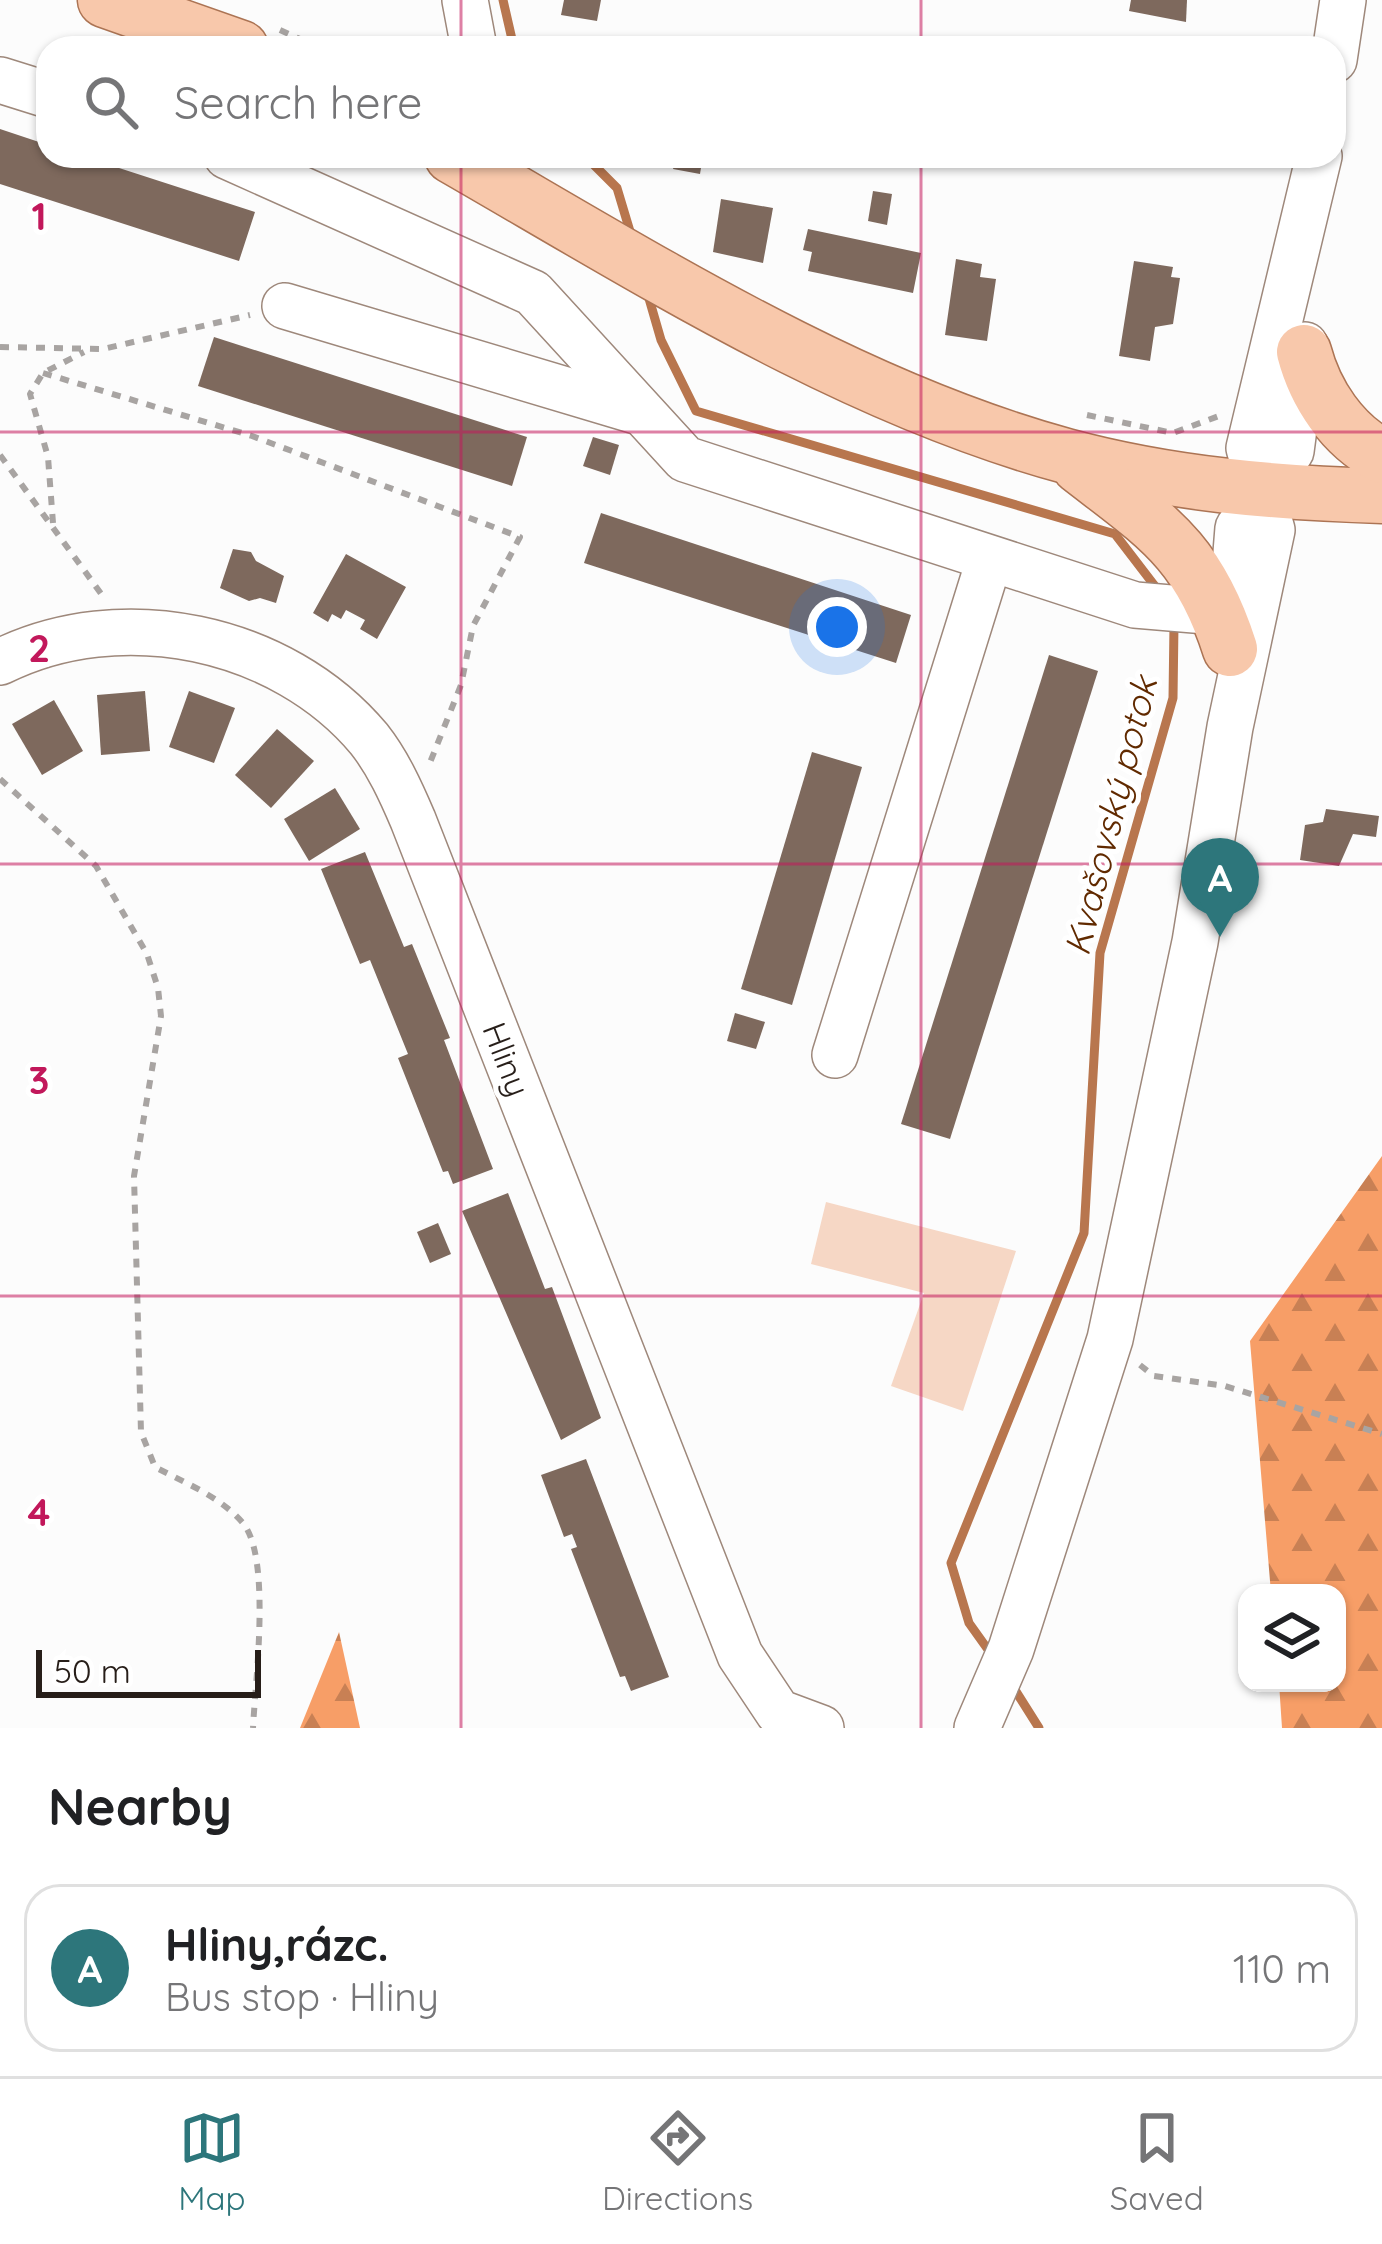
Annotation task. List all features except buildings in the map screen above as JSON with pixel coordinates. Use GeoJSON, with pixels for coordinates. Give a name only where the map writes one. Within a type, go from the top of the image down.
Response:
{"type":"FeatureCollection","features":[{"type":"Feature","properties":{"kind":"main road"},"geometry":{"type":"LineString","coordinates":[[105,0],[208,36]]}},
{"type":"Feature","properties":{"kind":"main road"},"geometry":{"type":"LineString","coordinates":[[512,176],[623,255],[693,296],[914,401],[1068,434],[1266,493],[1382,496]]}},
{"type":"Feature","properties":{"kind":"main road"},"geometry":{"type":"LineString","coordinates":[[1304,352],[1330,410],[1358,440],[1382,455]]}},
{"type":"Feature","properties":{"kind":"main road"},"geometry":{"type":"LineString","coordinates":[[1068,434],[1190,561],[1224,630]]}},
{"type":"Feature","properties":{"kind":"street"},"geometry":{"type":"LineString","coordinates":[[1338,36],[1343,0]]}},
{"type":"Feature","properties":{"kind":"street"},"geometry":{"type":"LineString","coordinates":[[0,80],[36,91]]}},
{"type":"Feature","properties":{"kind":"street"},"geometry":{"type":"LineString","coordinates":[[254,168],[532,293],[685,458],[989,561],[1224,630]]}},
{"type":"Feature","properties":{"kind":"street"},"geometry":{"type":"LineString","coordinates":[[1230,727],[1224,630],[1238,528],[1291,451],[1314,253],[1316,171]]}},
{"type":"Feature","properties":{"kind":"street"},"geometry":{"type":"LineString","coordinates":[[994,1689],[1110,1339],[1196,942],[1230,727],[1273,530],[1266,493],[1249,448],[1292,254],[1316,171]]}},
{"type":"Feature","properties":{"kind":"street"},"geometry":{"type":"LineString","coordinates":[[285,306],[636,410]]}},
{"type":"Feature","properties":{"kind":"street"},"geometry":{"type":"LineString","coordinates":[[836,1055],[989,561]]}},
{"type":"Feature","properties":{"kind":"street","name":"Hliny"},"geometry":{"type":"LineString","coordinates":[[0,662],[58,638],[115,631],[213,643],[294,678],[368,739],[413,820],[740,1655],[778,1712],[821,1728]]}},
{"type":"Feature","properties":{"kind":"path"},"geometry":{"type":"LineString","coordinates":[[53,526],[48,457],[30,394],[43,373],[88,351],[285,306]]}},
{"type":"Feature","properties":{"kind":"path"},"geometry":{"type":"LineString","coordinates":[[0,346],[88,351]]}},
{"type":"Feature","properties":{"kind":"path"},"geometry":{"type":"LineString","coordinates":[[43,373],[252,436],[520,537],[473,626],[461,685],[420,787],[413,820]]}},
{"type":"Feature","properties":{"kind":"path"},"geometry":{"type":"LineString","coordinates":[[1068,434],[1173,433],[1227,411]]}},
{"type":"Feature","properties":{"kind":"path"},"geometry":{"type":"LineString","coordinates":[[0,454],[102,587],[115,631]]}},
{"type":"Feature","properties":{"kind":"path"},"geometry":{"type":"LineString","coordinates":[[0,779],[96,866],[148,954],[158,988],[161,1016],[134,1176],[141,1432],[155,1467],[219,1501],[247,1527],[258,1576],[253,1728]]}},
{"type":"Feature","properties":{"kind":"path"},"geometry":{"type":"LineString","coordinates":[[1110,1339],[1154,1376],[1226,1386],[1382,1434]]}},
{"type":"Feature","properties":{"kind":"green space"},"geometry":{"type":"Polygon","coordinates":[[[1382,1156],[1382,1728],[1282,1728],[1280,1692],[1346,1692],[1346,1584],[1270,1584],[1250,1341],[1382,1156]]]}},
{"type":"Feature","properties":{"kind":"green space"},"geometry":{"type":"Polygon","coordinates":[[[339,1632],[360,1728],[300,1728],[339,1632]]]}},
{"type":"Feature","properties":{"kind":"shaded area"},"geometry":{"type":"Polygon","coordinates":[[[826,1202],[1016,1251],[963,1411],[891,1386],[924,1293],[811,1264],[826,1202]]]}},
{"type":"Feature","properties":{"kind":"waterway","name":"Kvašovský potok"},"geometry":{"type":"LineString","coordinates":[[503,0],[511,36]]}},
{"type":"Feature","properties":{"kind":"waterway","name":"Kvašovský potok"},"geometry":{"type":"LineString","coordinates":[[597,168],[617,188],[632,238]]}},
{"type":"Feature","properties":{"kind":"waterway","name":"Kvašovský potok"},"geometry":{"type":"LineString","coordinates":[[648,295],[661,340],[696,411],[1115,534],[1161,594]]}},
{"type":"Feature","properties":{"kind":"waterway","name":"Kvašovský potok"},"geometry":{"type":"LineString","coordinates":[[994,1658],[969,1623],[951,1563],[1084,1233],[1100,953],[1173,698],[1174,624]]}},
{"type":"Feature","properties":{"kind":"waterway","name":"Kvašovský potok"},"geometry":{"type":"LineString","coordinates":[[1010,1682],[1039,1728]]}},
{"type":"Feature","properties":{"kind":"place","name":"Hliny,rázc."},"geometry":{"type":"Point","coordinates":[1220,937]}}]}
